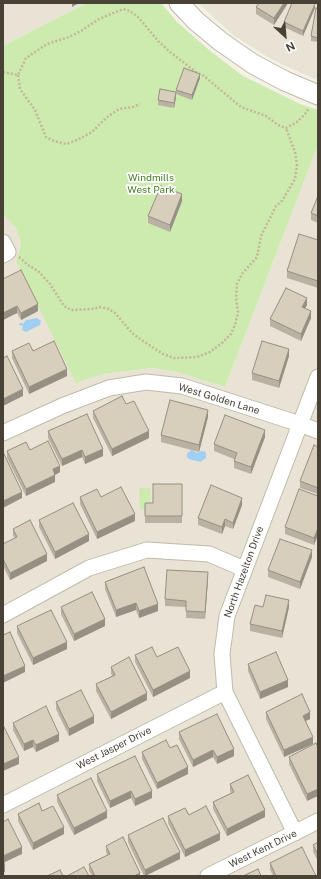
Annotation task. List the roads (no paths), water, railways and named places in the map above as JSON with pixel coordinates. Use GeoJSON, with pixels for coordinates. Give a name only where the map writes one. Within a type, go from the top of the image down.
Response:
{"type":"FeatureCollection","features":[{"type":"Feature","properties":{"kind":"street"},"geometry":{"type":"LineString","coordinates":[[179,3],[196,21],[220,41],[253,64],[285,81],[315,93]]}},
{"type":"Feature","properties":{"kind":"street","name":"North Hazelton Drive"},"geometry":{"type":"LineString","coordinates":[[295,833],[224,692],[222,654],[227,616],[318,377]]}},
{"type":"Feature","properties":{"kind":"street","name":"West Golden Lane"},"geometry":{"type":"LineString","coordinates":[[3,433],[62,406],[109,388],[146,382],[182,386],[318,431]]}},
{"type":"Feature","properties":{"kind":"street"},"geometry":{"type":"LineString","coordinates":[[3,615],[89,568],[147,550],[209,554],[244,569]]}},
{"type":"Feature","properties":{"kind":"street","name":"West Jasper Drive"},"geometry":{"type":"LineString","coordinates":[[3,805],[224,692]]}},
{"type":"Feature","properties":{"kind":"street","name":"West Kent Drive"},"geometry":{"type":"LineString","coordinates":[[208,876],[318,821]]}},
{"type":"Feature","properties":{"kind":"water"},"geometry":{"type":"Polygon","coordinates":[[[37,318],[41,321],[40,325],[26,332],[22,330],[23,326],[19,325],[20,323],[23,324],[26,320],[37,318]]]}},
{"type":"Feature","properties":{"kind":"water"},"geometry":{"type":"Polygon","coordinates":[[[191,450],[197,453],[202,451],[206,452],[206,458],[200,462],[189,459],[187,454],[191,450]]]}},
{"type":"Feature","properties":{"kind":"park label","name":"Windmills West Park"},"geometry":{"type":"Point","coordinates":[151,184]}}]}
